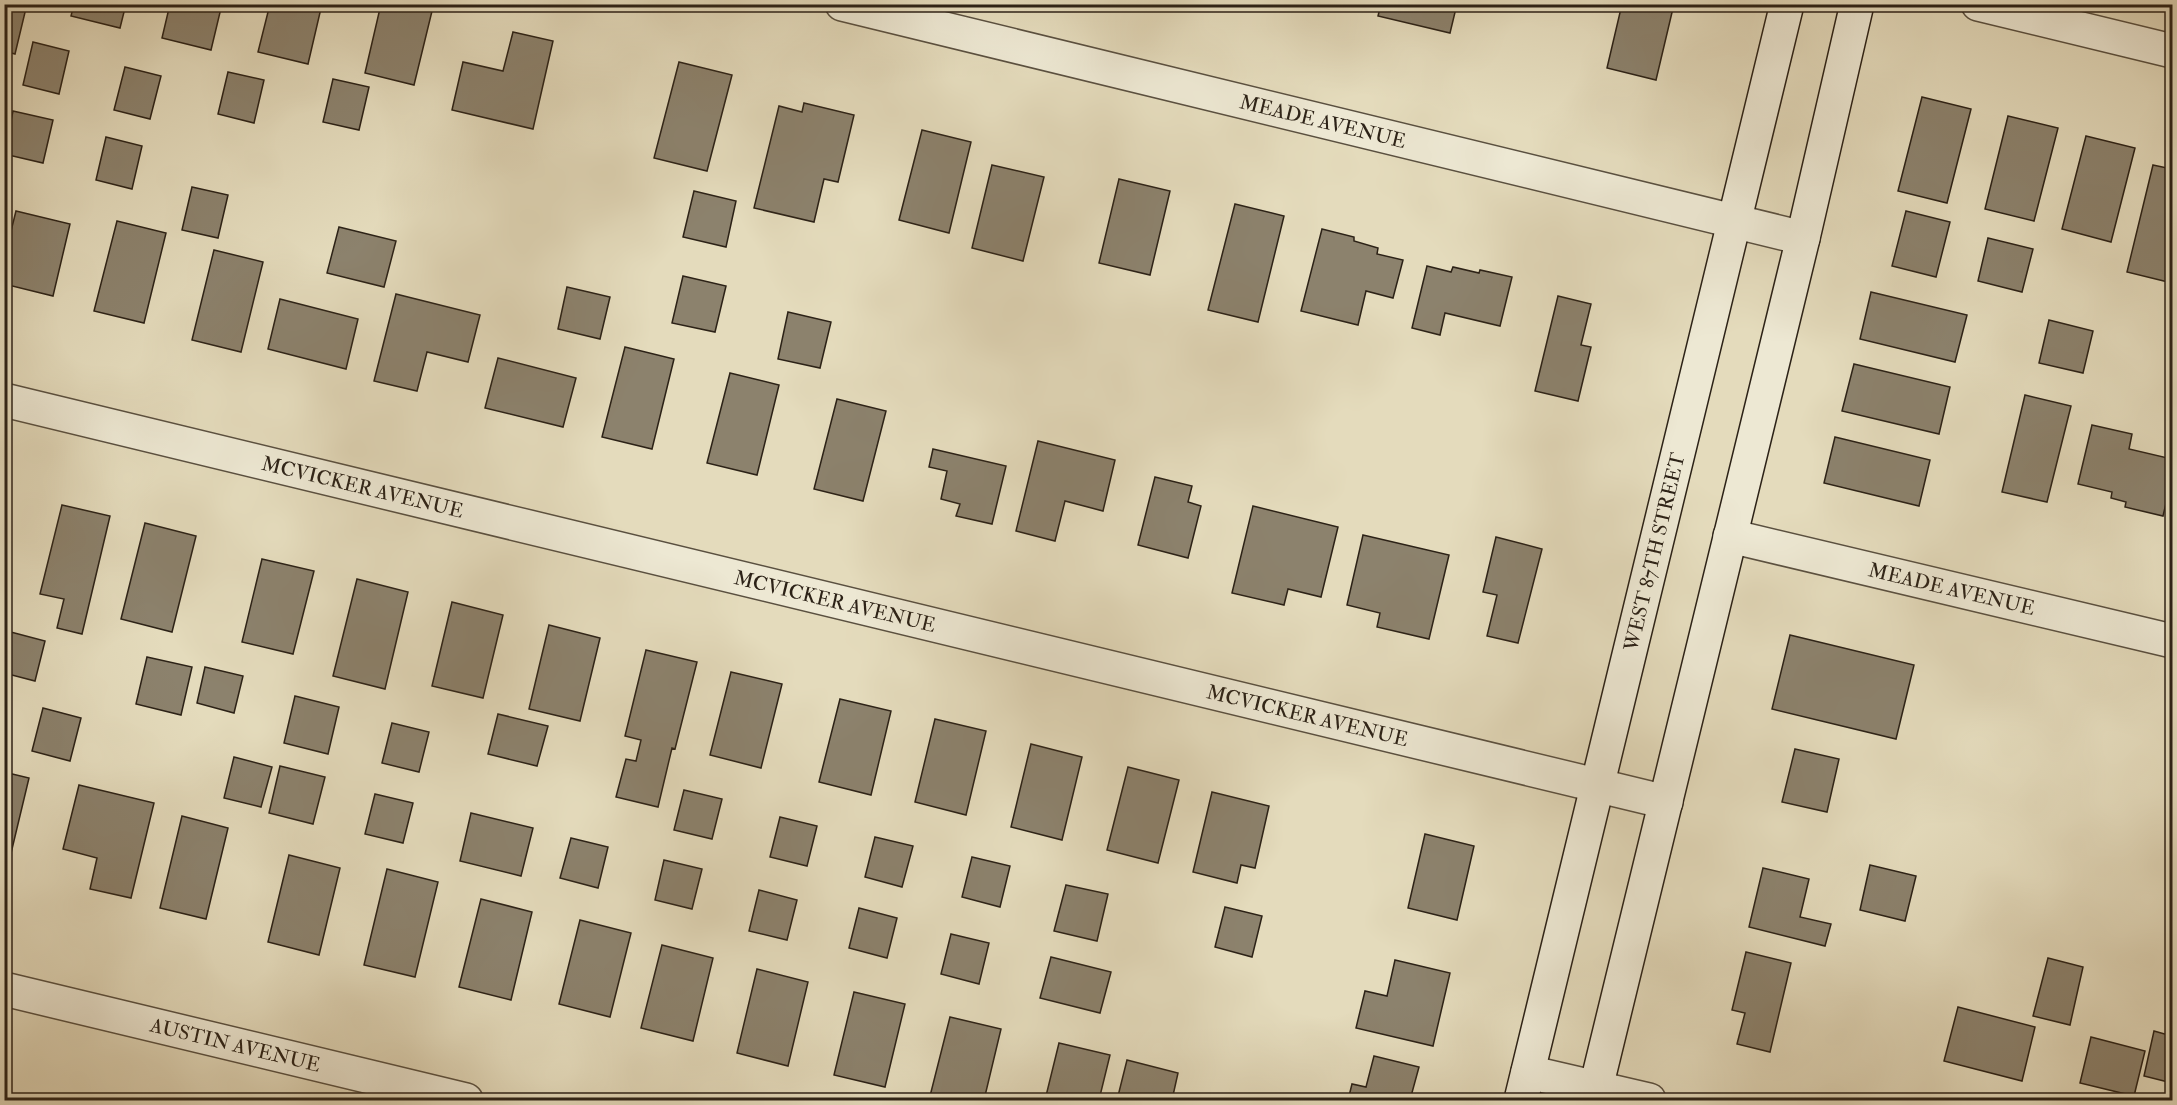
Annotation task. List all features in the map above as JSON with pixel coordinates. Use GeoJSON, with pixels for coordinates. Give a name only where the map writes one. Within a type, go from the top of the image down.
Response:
{"type":"FeatureCollection","features":[{"type":"Feature","properties":{"kind":"street","name":"MEADE AVENUE"},"geometry":{"type":"LineString","coordinates":[[842,4],[1803,238]]}},
{"type":"Feature","properties":{"kind":"street","name":"WEST 87TH STREET"},"geometry":{"type":"LineString","coordinates":[[1524,1086],[1787,4]]}},
{"type":"Feature","properties":{"kind":"street"},"geometry":{"type":"LineString","coordinates":[[1595,1094],[1803,238],[1857,4]]}},
{"type":"Feature","properties":{"kind":"street"},"geometry":{"type":"LineString","coordinates":[[1978,4],[2172,51]]}},
{"type":"Feature","properties":{"kind":"street","name":"MCVICKER AVENUE"},"geometry":{"type":"LineString","coordinates":[[4,400],[1666,802]]}},
{"type":"Feature","properties":{"kind":"street","name":"MEADE AVENUE"},"geometry":{"type":"LineString","coordinates":[[1730,536],[2172,641]]}},
{"type":"Feature","properties":{"kind":"street","name":"AUSTIN AVENUE"},"geometry":{"type":"LineString","coordinates":[[4,989],[418,1095],[466,1101]]}},
{"type":"Feature","properties":{"kind":"street"},"geometry":{"type":"LineString","coordinates":[[1524,1086],[1649,1101]]}},
{"type":"Feature","properties":{"kind":"building"},"geometry":{"type":"Polygon","coordinates":[[[4,4],[27,4],[15,54],[4,51],[4,4]]]}},
{"type":"Feature","properties":{"kind":"building"},"geometry":{"type":"Polygon","coordinates":[[[74,4],[126,4],[120,28],[71,16],[74,4]]]}},
{"type":"Feature","properties":{"kind":"building"},"geometry":{"type":"Polygon","coordinates":[[[170,4],[222,4],[211,50],[162,38],[170,4]]]}},
{"type":"Feature","properties":{"kind":"building"},"geometry":{"type":"Polygon","coordinates":[[[270,4],[322,4],[308,64],[258,52],[270,4]]]}},
{"type":"Feature","properties":{"kind":"building"},"geometry":{"type":"Polygon","coordinates":[[[381,4],[423,4],[433,7],[414,85],[365,73],[381,4]]]}},
{"type":"Feature","properties":{"kind":"building"},"geometry":{"type":"Polygon","coordinates":[[[1381,4],[1457,4],[1450,33],[1378,16],[1381,4]]]}},
{"type":"Feature","properties":{"kind":"building"},"geometry":{"type":"Polygon","coordinates":[[[1622,4],[1674,4],[1656,80],[1607,68],[1622,4]]]}},
{"type":"Feature","properties":{"kind":"building"},"geometry":{"type":"Polygon","coordinates":[[[513,32],[553,41],[533,129],[452,110],[463,62],[503,71],[513,32]]]}},
{"type":"Feature","properties":{"kind":"building"},"geometry":{"type":"Polygon","coordinates":[[[33,42],[69,51],[59,94],[23,85],[33,42]]]}},
{"type":"Feature","properties":{"kind":"building"},"geometry":{"type":"Polygon","coordinates":[[[679,62],[732,75],[707,171],[654,158],[679,62]]]}},
{"type":"Feature","properties":{"kind":"building"},"geometry":{"type":"Polygon","coordinates":[[[125,67],[161,76],[150,119],[114,110],[125,67]]]}},
{"type":"Feature","properties":{"kind":"building"},"geometry":{"type":"Polygon","coordinates":[[[228,72],[264,80],[254,123],[218,114],[228,72]]]}},
{"type":"Feature","properties":{"kind":"building"},"geometry":{"type":"Polygon","coordinates":[[[333,79],[369,87],[359,130],[323,122],[333,79]]]}},
{"type":"Feature","properties":{"kind":"building"},"geometry":{"type":"Polygon","coordinates":[[[1922,97],[1971,109],[1947,203],[1898,191],[1922,97]]]}},
{"type":"Feature","properties":{"kind":"building"},"geometry":{"type":"Polygon","coordinates":[[[804,103],[854,115],[838,182],[824,179],[814,222],[754,208],[779,106],[802,112],[804,103]]]}},
{"type":"Feature","properties":{"kind":"building"},"geometry":{"type":"Polygon","coordinates":[[[13,111],[53,120],[43,163],[4,154],[13,111]]]}},
{"type":"Feature","properties":{"kind":"building"},"geometry":{"type":"Polygon","coordinates":[[[2008,116],[2058,128],[2034,221],[1985,209],[2008,116]]]}},
{"type":"Feature","properties":{"kind":"building"},"geometry":{"type":"Polygon","coordinates":[[[922,130],[971,142],[949,233],[899,220],[922,130]]]}},
{"type":"Feature","properties":{"kind":"building"},"geometry":{"type":"Polygon","coordinates":[[[2086,136],[2135,148],[2111,242],[2062,229],[2086,136]]]}},
{"type":"Feature","properties":{"kind":"building"},"geometry":{"type":"Polygon","coordinates":[[[106,137],[142,146],[132,189],[96,180],[106,137]]]}},
{"type":"Feature","properties":{"kind":"building"},"geometry":{"type":"Polygon","coordinates":[[[992,165],[1044,177],[1023,261],[972,248],[992,165]]]}},
{"type":"Feature","properties":{"kind":"building"},"geometry":{"type":"Polygon","coordinates":[[[2153,165],[2172,169],[2172,283],[2127,272],[2153,165]]]}},
{"type":"Feature","properties":{"kind":"building"},"geometry":{"type":"Polygon","coordinates":[[[1119,179],[1170,191],[1150,275],[1099,263],[1119,179]]]}},
{"type":"Feature","properties":{"kind":"building"},"geometry":{"type":"Polygon","coordinates":[[[192,187],[228,195],[218,238],[182,230],[192,187]]]}},
{"type":"Feature","properties":{"kind":"building"},"geometry":{"type":"Polygon","coordinates":[[[694,191],[736,201],[726,247],[683,237],[694,191]]]}},
{"type":"Feature","properties":{"kind":"building"},"geometry":{"type":"Polygon","coordinates":[[[1235,204],[1284,216],[1258,322],[1208,310],[1235,204]]]}},
{"type":"Feature","properties":{"kind":"building"},"geometry":{"type":"Polygon","coordinates":[[[16,211],[70,224],[53,296],[4,284],[4,259],[16,211]]]}},
{"type":"Feature","properties":{"kind":"building"},"geometry":{"type":"Polygon","coordinates":[[[1906,211],[1950,222],[1936,277],[1892,266],[1906,211]]]}},
{"type":"Feature","properties":{"kind":"building"},"geometry":{"type":"Polygon","coordinates":[[[117,221],[166,233],[144,323],[94,311],[117,221]]]}},
{"type":"Feature","properties":{"kind":"building"},"geometry":{"type":"Polygon","coordinates":[[[339,227],[396,241],[384,287],[327,273],[339,227]]]}},
{"type":"Feature","properties":{"kind":"building"},"geometry":{"type":"Polygon","coordinates":[[[1322,229],[1354,237],[1354,241],[1378,248],[1377,254],[1403,260],[1393,298],[1366,291],[1358,325],[1301,311],[1322,229]]]}},
{"type":"Feature","properties":{"kind":"building"},"geometry":{"type":"Polygon","coordinates":[[[1988,238],[2033,249],[2022,292],[1978,281],[1988,238]]]}},
{"type":"Feature","properties":{"kind":"building"},"geometry":{"type":"Polygon","coordinates":[[[214,250],[263,262],[241,352],[192,340],[214,250]]]}},
{"type":"Feature","properties":{"kind":"building"},"geometry":{"type":"Polygon","coordinates":[[[1427,266],[1451,272],[1453,267],[1512,277],[1500,326],[1445,313],[1440,335],[1412,328],[1427,266]]]}},
{"type":"Feature","properties":{"kind":"building"},"geometry":{"type":"Polygon","coordinates":[[[683,276],[726,286],[715,332],[672,323],[683,276]]]}},
{"type":"Feature","properties":{"kind":"building"},"geometry":{"type":"Polygon","coordinates":[[[567,287],[610,297],[600,339],[558,329],[567,287]]]}},
{"type":"Feature","properties":{"kind":"building"},"geometry":{"type":"Polygon","coordinates":[[[1871,292],[1967,315],[1955,362],[1860,339],[1871,292]]]}},
{"type":"Feature","properties":{"kind":"building"},"geometry":{"type":"Polygon","coordinates":[[[396,294],[480,315],[468,362],[427,352],[417,391],[374,381],[396,294]]]}},
{"type":"Feature","properties":{"kind":"building"},"geometry":{"type":"Polygon","coordinates":[[[1558,296],[1591,304],[1581,345],[1591,347],[1578,401],[1535,391],[1558,296]]]}},
{"type":"Feature","properties":{"kind":"building"},"geometry":{"type":"Polygon","coordinates":[[[280,299],[358,319],[346,369],[268,349],[280,299]]]}},
{"type":"Feature","properties":{"kind":"building"},"geometry":{"type":"Polygon","coordinates":[[[788,312],[831,322],[820,368],[778,359],[788,312]]]}},
{"type":"Feature","properties":{"kind":"building"},"geometry":{"type":"Polygon","coordinates":[[[2049,320],[2093,331],[2083,373],[2039,363],[2049,320]]]}},
{"type":"Feature","properties":{"kind":"building"},"geometry":{"type":"Polygon","coordinates":[[[625,347],[674,359],[652,449],[602,437],[625,347]]]}},
{"type":"Feature","properties":{"kind":"building"},"geometry":{"type":"Polygon","coordinates":[[[498,358],[576,378],[563,427],[485,408],[498,358]]]}},
{"type":"Feature","properties":{"kind":"building"},"geometry":{"type":"Polygon","coordinates":[[[1854,364],[1950,387],[1939,434],[1842,411],[1854,364]]]}},
{"type":"Feature","properties":{"kind":"building"},"geometry":{"type":"Polygon","coordinates":[[[730,373],[779,385],[757,475],[707,463],[730,373]]]}},
{"type":"Feature","properties":{"kind":"building"},"geometry":{"type":"Polygon","coordinates":[[[2025,395],[2071,406],[2047,502],[2002,492],[2025,395]]]}},
{"type":"Feature","properties":{"kind":"building"},"geometry":{"type":"Polygon","coordinates":[[[837,399],[886,411],[863,501],[814,489],[837,399]]]}},
{"type":"Feature","properties":{"kind":"building"},"geometry":{"type":"Polygon","coordinates":[[[2092,425],[2132,434],[2129,449],[2172,459],[2172,478],[2163,516],[2125,507],[2126,502],[2111,498],[2112,492],[2078,484],[2092,425]]]}},
{"type":"Feature","properties":{"kind":"building"},"geometry":{"type":"Polygon","coordinates":[[[1835,437],[1930,460],[1919,506],[1824,483],[1835,437]]]}},
{"type":"Feature","properties":{"kind":"building"},"geometry":{"type":"Polygon","coordinates":[[[1038,441],[1115,460],[1103,511],[1065,501],[1055,541],[1016,531],[1038,441]]]}},
{"type":"Feature","properties":{"kind":"building"},"geometry":{"type":"Polygon","coordinates":[[[933,449],[1006,466],[992,524],[956,516],[960,504],[941,499],[947,471],[929,467],[933,449]]]}},
{"type":"Feature","properties":{"kind":"building"},"geometry":{"type":"Polygon","coordinates":[[[1155,477],[1192,486],[1188,502],[1201,506],[1188,558],[1138,545],[1155,477]]]}},
{"type":"Feature","properties":{"kind":"building"},"geometry":{"type":"Polygon","coordinates":[[[62,505],[110,516],[82,634],[57,628],[64,599],[40,594],[62,505]]]}},
{"type":"Feature","properties":{"kind":"building"},"geometry":{"type":"Polygon","coordinates":[[[1253,506],[1338,527],[1321,597],[1288,589],[1284,605],[1232,593],[1253,506]]]}},
{"type":"Feature","properties":{"kind":"building"},"geometry":{"type":"Polygon","coordinates":[[[145,523],[196,536],[172,632],[121,619],[145,523]]]}},
{"type":"Feature","properties":{"kind":"building"},"geometry":{"type":"Polygon","coordinates":[[[1363,535],[1449,555],[1429,639],[1377,627],[1380,613],[1347,605],[1363,535]]]}},
{"type":"Feature","properties":{"kind":"building"},"geometry":{"type":"Polygon","coordinates":[[[1496,537],[1542,549],[1518,643],[1487,636],[1497,595],[1483,592],[1496,537]]]}},
{"type":"Feature","properties":{"kind":"building"},"geometry":{"type":"Polygon","coordinates":[[[262,559],[314,571],[293,654],[242,642],[262,559]]]}},
{"type":"Feature","properties":{"kind":"building"},"geometry":{"type":"Polygon","coordinates":[[[357,579],[408,592],[385,689],[333,676],[357,579]]]}},
{"type":"Feature","properties":{"kind":"building"},"geometry":{"type":"Polygon","coordinates":[[[452,602],[503,615],[483,698],[432,686],[452,602]]]}},
{"type":"Feature","properties":{"kind":"building"},"geometry":{"type":"Polygon","coordinates":[[[549,625],[600,638],[580,721],[529,709],[549,625]]]}},
{"type":"Feature","properties":{"kind":"building"},"geometry":{"type":"Polygon","coordinates":[[[7,631],[45,641],[35,681],[4,673],[4,643],[7,631]]]}},
{"type":"Feature","properties":{"kind":"building"},"geometry":{"type":"Polygon","coordinates":[[[1790,635],[1914,665],[1896,739],[1772,709],[1790,635]]]}},
{"type":"Feature","properties":{"kind":"building"},"geometry":{"type":"Polygon","coordinates":[[[646,650],[697,662],[675,749],[672,748],[658,807],[616,797],[626,759],[636,761],[641,740],[625,736],[646,650]]]}},
{"type":"Feature","properties":{"kind":"building"},"geometry":{"type":"Polygon","coordinates":[[[147,657],[192,667],[181,715],[136,704],[147,657]]]}},
{"type":"Feature","properties":{"kind":"building"},"geometry":{"type":"Polygon","coordinates":[[[205,667],[243,676],[234,713],[197,703],[205,667]]]}},
{"type":"Feature","properties":{"kind":"building"},"geometry":{"type":"Polygon","coordinates":[[[731,672],[782,684],[761,768],[710,755],[731,672]]]}},
{"type":"Feature","properties":{"kind":"building"},"geometry":{"type":"Polygon","coordinates":[[[295,696],[339,707],[328,754],[284,743],[295,696]]]}},
{"type":"Feature","properties":{"kind":"building"},"geometry":{"type":"Polygon","coordinates":[[[840,699],[891,711],[871,795],[819,782],[840,699]]]}},
{"type":"Feature","properties":{"kind":"building"},"geometry":{"type":"Polygon","coordinates":[[[43,708],[81,718],[70,761],[32,751],[43,708]]]}},
{"type":"Feature","properties":{"kind":"building"},"geometry":{"type":"Polygon","coordinates":[[[498,714],[548,726],[537,766],[488,754],[498,714]]]}},
{"type":"Feature","properties":{"kind":"building"},"geometry":{"type":"Polygon","coordinates":[[[935,719],[986,731],[966,815],[915,802],[935,719]]]}},
{"type":"Feature","properties":{"kind":"building"},"geometry":{"type":"Polygon","coordinates":[[[392,723],[429,732],[419,772],[382,763],[392,723]]]}},
{"type":"Feature","properties":{"kind":"building"},"geometry":{"type":"Polygon","coordinates":[[[1031,744],[1082,757],[1062,840],[1011,827],[1031,744]]]}},
{"type":"Feature","properties":{"kind":"building"},"geometry":{"type":"Polygon","coordinates":[[[1795,749],[1839,759],[1827,812],[1782,802],[1795,749]]]}},
{"type":"Feature","properties":{"kind":"building"},"geometry":{"type":"Polygon","coordinates":[[[234,757],[272,767],[261,807],[224,798],[234,757]]]}},
{"type":"Feature","properties":{"kind":"building"},"geometry":{"type":"Polygon","coordinates":[[[280,766],[325,777],[313,824],[269,813],[280,766]]]}},
{"type":"Feature","properties":{"kind":"building"},"geometry":{"type":"Polygon","coordinates":[[[1128,767],[1179,780],[1158,863],[1107,850],[1128,767]]]}},
{"type":"Feature","properties":{"kind":"building"},"geometry":{"type":"Polygon","coordinates":[[[4,772],[29,778],[7,870],[4,870],[4,772]]]}},
{"type":"Feature","properties":{"kind":"building"},"geometry":{"type":"Polygon","coordinates":[[[79,785],[154,803],[131,898],[90,889],[97,858],[63,849],[79,785]]]}},
{"type":"Feature","properties":{"kind":"building"},"geometry":{"type":"Polygon","coordinates":[[[684,790],[722,799],[712,839],[674,830],[684,790]]]}},
{"type":"Feature","properties":{"kind":"building"},"geometry":{"type":"Polygon","coordinates":[[[1212,792],[1269,806],[1255,868],[1241,865],[1237,883],[1193,872],[1212,792]]]}},
{"type":"Feature","properties":{"kind":"building"},"geometry":{"type":"Polygon","coordinates":[[[375,794],[413,803],[403,843],[365,834],[375,794]]]}},
{"type":"Feature","properties":{"kind":"building"},"geometry":{"type":"Polygon","coordinates":[[[471,813],[533,828],[521,876],[460,861],[471,813]]]}},
{"type":"Feature","properties":{"kind":"building"},"geometry":{"type":"Polygon","coordinates":[[[182,816],[228,828],[206,919],[160,908],[182,816]]]}},
{"type":"Feature","properties":{"kind":"building"},"geometry":{"type":"Polygon","coordinates":[[[780,817],[817,826],[807,866],[770,857],[780,817]]]}},
{"type":"Feature","properties":{"kind":"building"},"geometry":{"type":"Polygon","coordinates":[[[1425,834],[1474,846],[1457,920],[1408,908],[1425,834]]]}},
{"type":"Feature","properties":{"kind":"building"},"geometry":{"type":"Polygon","coordinates":[[[875,837],[913,846],[902,887],[865,877],[875,837]]]}},
{"type":"Feature","properties":{"kind":"building"},"geometry":{"type":"Polygon","coordinates":[[[571,838],[608,847],[598,888],[560,878],[571,838]]]}},
{"type":"Feature","properties":{"kind":"building"},"geometry":{"type":"Polygon","coordinates":[[[289,855],[340,868],[319,955],[268,942],[289,855]]]}},
{"type":"Feature","properties":{"kind":"building"},"geometry":{"type":"Polygon","coordinates":[[[972,857],[1010,866],[1000,907],[962,897],[972,857]]]}},
{"type":"Feature","properties":{"kind":"building"},"geometry":{"type":"Polygon","coordinates":[[[664,860],[702,869],[692,909],[655,900],[664,860]]]}},
{"type":"Feature","properties":{"kind":"building"},"geometry":{"type":"Polygon","coordinates":[[[1870,865],[1916,876],[1905,921],[1860,910],[1870,865]]]}},
{"type":"Feature","properties":{"kind":"building"},"geometry":{"type":"Polygon","coordinates":[[[1763,868],[1809,879],[1800,917],[1831,924],[1825,946],[1749,927],[1763,868]]]}},
{"type":"Feature","properties":{"kind":"building"},"geometry":{"type":"Polygon","coordinates":[[[387,869],[438,882],[415,977],[364,965],[387,869]]]}},
{"type":"Feature","properties":{"kind":"building"},"geometry":{"type":"Polygon","coordinates":[[[1066,885],[1108,894],[1097,941],[1054,931],[1066,885]]]}},
{"type":"Feature","properties":{"kind":"building"},"geometry":{"type":"Polygon","coordinates":[[[759,890],[797,900],[787,940],[749,931],[759,890]]]}},
{"type":"Feature","properties":{"kind":"building"},"geometry":{"type":"Polygon","coordinates":[[[481,899],[532,912],[511,1000],[459,987],[481,899]]]}},
{"type":"Feature","properties":{"kind":"building"},"geometry":{"type":"Polygon","coordinates":[[[1225,907],[1262,916],[1252,957],[1215,947],[1225,907]]]}},
{"type":"Feature","properties":{"kind":"building"},"geometry":{"type":"Polygon","coordinates":[[[859,908],[897,918],[887,958],[849,948],[859,908]]]}},
{"type":"Feature","properties":{"kind":"building"},"geometry":{"type":"Polygon","coordinates":[[[580,920],[631,933],[610,1017],[559,1004],[580,920]]]}},
{"type":"Feature","properties":{"kind":"building"},"geometry":{"type":"Polygon","coordinates":[[[951,934],[989,943],[979,984],[941,974],[951,934]]]}},
{"type":"Feature","properties":{"kind":"building"},"geometry":{"type":"Polygon","coordinates":[[[662,945],[713,958],[693,1041],[641,1028],[662,945]]]}},
{"type":"Feature","properties":{"kind":"building"},"geometry":{"type":"Polygon","coordinates":[[[1746,952],[1791,963],[1770,1052],[1737,1044],[1745,1013],[1732,1010],[1746,952]]]}},
{"type":"Feature","properties":{"kind":"building"},"geometry":{"type":"Polygon","coordinates":[[[1051,957],[1111,972],[1100,1013],[1040,998],[1051,957]]]}},
{"type":"Feature","properties":{"kind":"building"},"geometry":{"type":"Polygon","coordinates":[[[2048,958],[2083,967],[2070,1025],[2033,1016],[2048,958]]]}},
{"type":"Feature","properties":{"kind":"building"},"geometry":{"type":"Polygon","coordinates":[[[1395,960],[1450,973],[1433,1046],[1356,1028],[1365,991],[1387,996],[1395,960]]]}},
{"type":"Feature","properties":{"kind":"building"},"geometry":{"type":"Polygon","coordinates":[[[757,969],[808,982],[788,1066],[737,1053],[757,969]]]}},
{"type":"Feature","properties":{"kind":"building"},"geometry":{"type":"Polygon","coordinates":[[[854,992],[905,1004],[885,1087],[834,1075],[854,992]]]}},
{"type":"Feature","properties":{"kind":"building"},"geometry":{"type":"Polygon","coordinates":[[[1958,1007],[2035,1027],[2022,1081],[1944,1061],[1958,1007]]]}},
{"type":"Feature","properties":{"kind":"building"},"geometry":{"type":"Polygon","coordinates":[[[950,1017],[1001,1029],[984,1100],[929,1100],[950,1017]]]}},
{"type":"Feature","properties":{"kind":"building"},"geometry":{"type":"Polygon","coordinates":[[[2154,1031],[2172,1036],[2172,1083],[2144,1076],[2154,1031]]]}},
{"type":"Feature","properties":{"kind":"building"},"geometry":{"type":"Polygon","coordinates":[[[2091,1037],[2145,1051],[2134,1096],[2080,1083],[2091,1037]]]}},
{"type":"Feature","properties":{"kind":"building"},"geometry":{"type":"Polygon","coordinates":[[[1059,1043],[1110,1055],[1099,1100],[1045,1100],[1059,1043]]]}},
{"type":"Feature","properties":{"kind":"building"},"geometry":{"type":"Polygon","coordinates":[[[1374,1056],[1419,1067],[1410,1100],[1348,1100],[1352,1084],[1366,1087],[1374,1056]]]}},
{"type":"Feature","properties":{"kind":"building"},"geometry":{"type":"Polygon","coordinates":[[[1127,1060],[1178,1073],[1172,1100],[1117,1100],[1127,1060]]]}}]}
